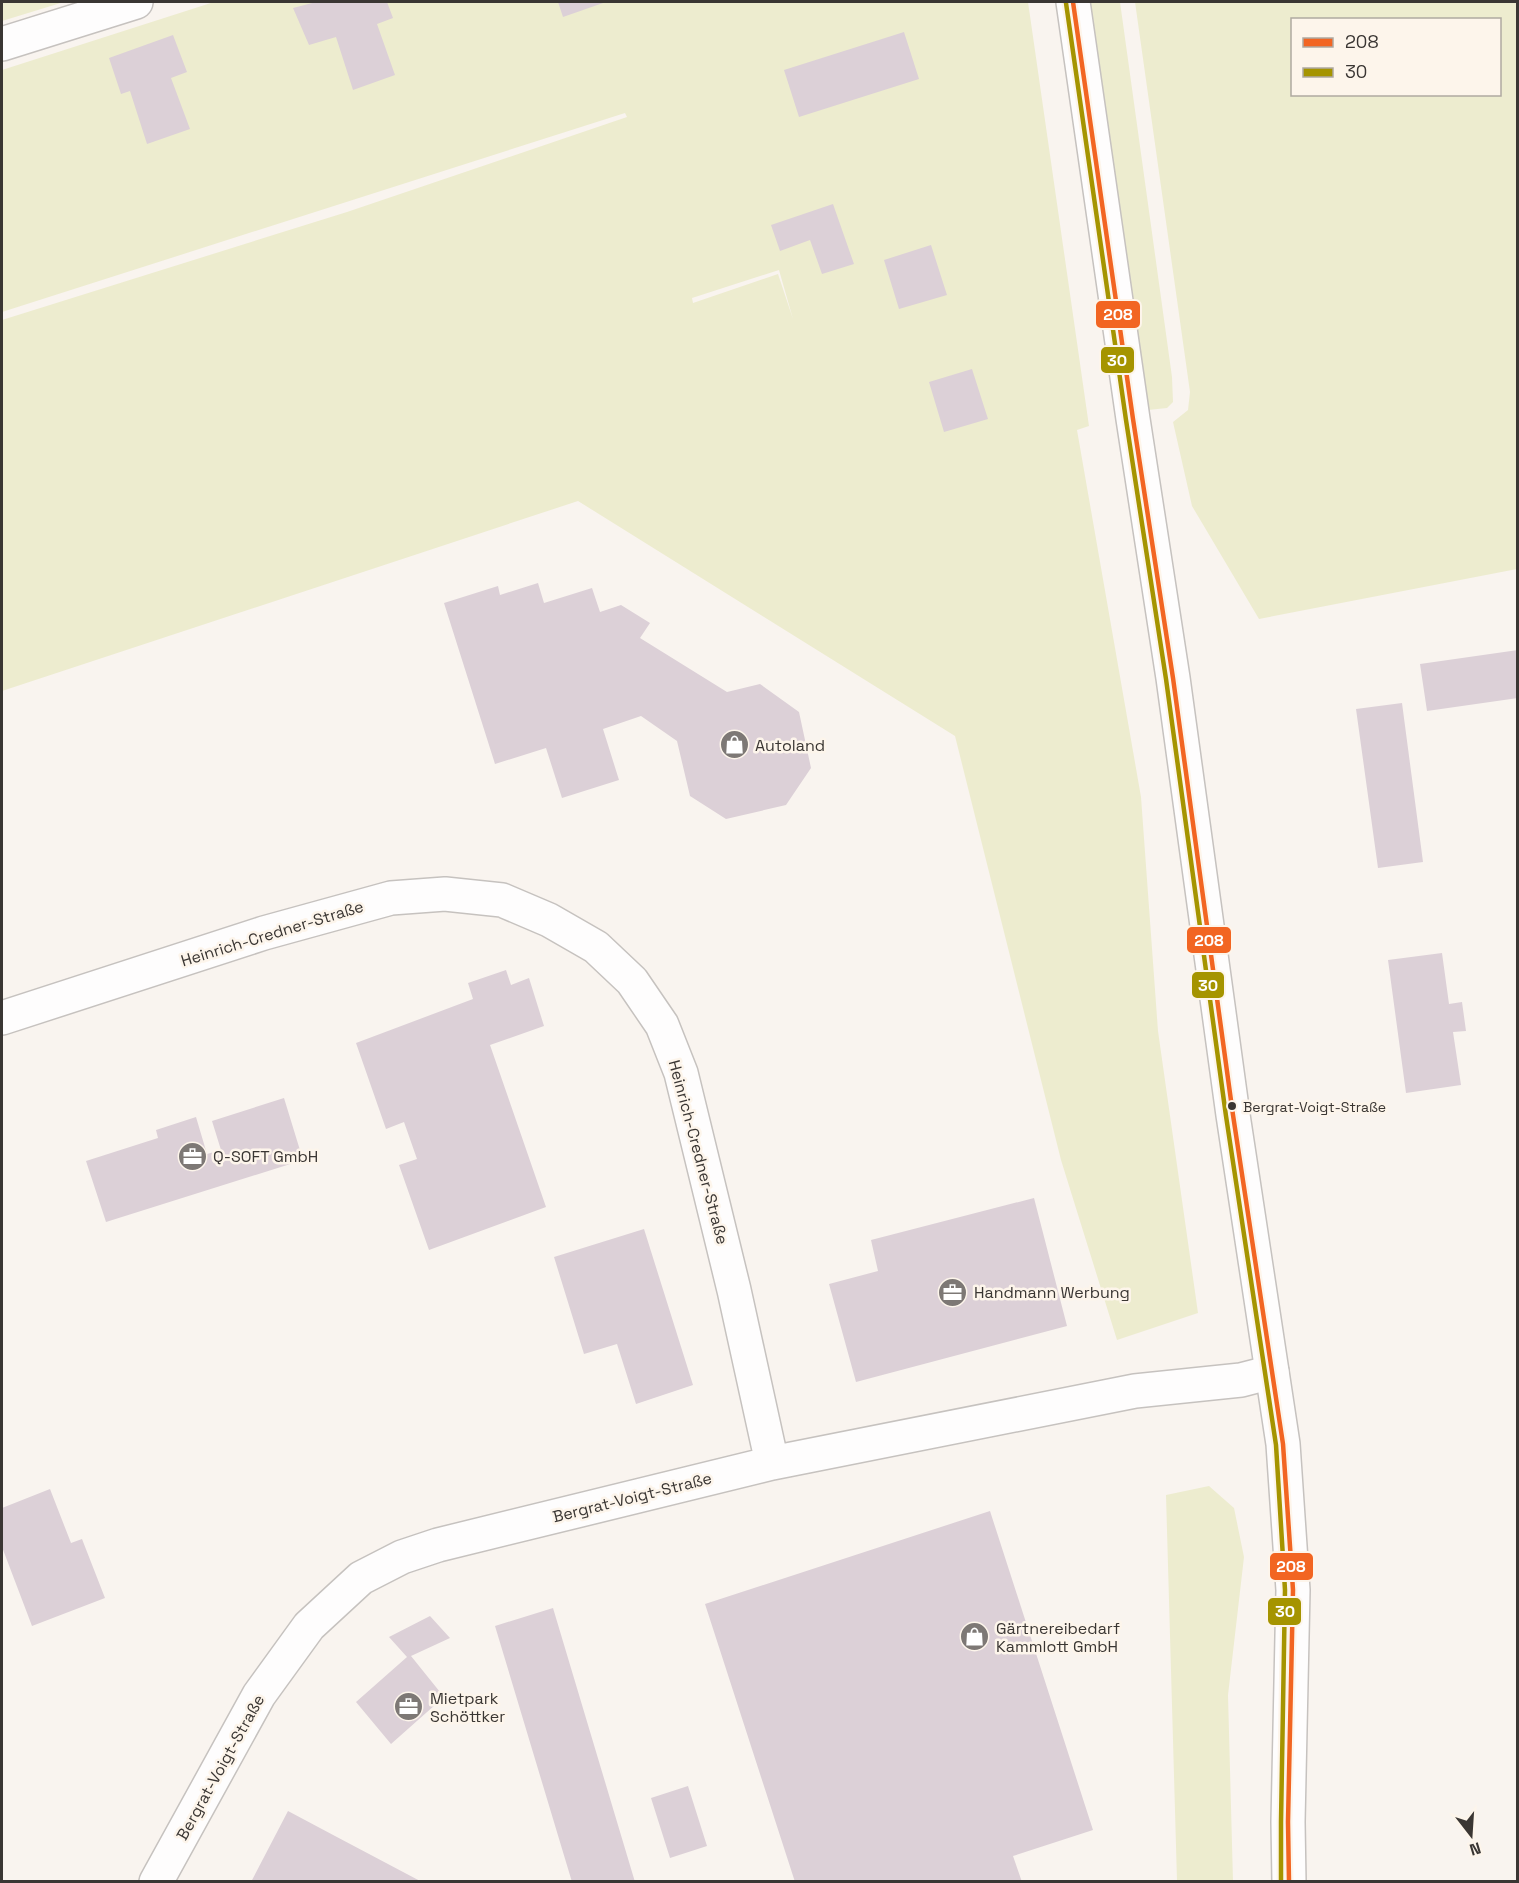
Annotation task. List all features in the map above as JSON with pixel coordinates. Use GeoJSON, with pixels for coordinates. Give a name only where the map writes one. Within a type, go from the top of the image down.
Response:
{"type":"FeatureCollection","features":[{"type":"Feature","properties":{"kind":"street"},"geometry":{"type":"LineString","coordinates":[[2,44],[136,2]]}},
{"type":"Feature","properties":{"kind":"street"},"geometry":{"type":"LineString","coordinates":[[1073,2],[1132,419],[1173,678],[1234,1125],[1283,1444],[1293,1590],[1288,1822],[1289,1881]]}},
{"type":"Feature","properties":{"kind":"street","name":"Heinrich-Credner-Straße"},"geometry":{"type":"LineString","coordinates":[[2,1018],[264,933],[391,898],[445,894],[501,900],[549,920],[587,941],[597,947],[632,981],[662,1025],[681,1073],[772,1463]]}},
{"type":"Feature","properties":{"kind":"street","name":"Bergrat-Voigt-Straße"},"geometry":{"type":"LineString","coordinates":[[156,1881],[259,1695],[309,1626],[361,1578],[402,1557],[438,1545],[772,1463],[1135,1391],[1241,1380],[1272,1372]]}},
{"type":"Feature","properties":{"kind":"green space"},"geometry":{"type":"Polygon","coordinates":[[[2,2],[64,2],[2,21],[2,2]]]}},
{"type":"Feature","properties":{"kind":"green space"},"geometry":{"type":"Polygon","coordinates":[[[214,2],[1028,2],[1089,426],[1077,430],[1141,797],[1158,1031],[1198,1313],[1117,1340],[1061,1160],[955,736],[578,501],[2,691],[2,320],[347,212],[627,117],[625,113],[2,312],[2,70],[214,2]],[[779,270],[692,298],[693,303],[778,274],[793,319],[779,270]]]}},
{"type":"Feature","properties":{"kind":"green space"},"geometry":{"type":"Polygon","coordinates":[[[1090,2],[1120,2],[1172,377],[1173,402],[1167,408],[1148,410],[1090,2]]]}},
{"type":"Feature","properties":{"kind":"green space"},"geometry":{"type":"Polygon","coordinates":[[[1135,2],[1517,2],[1517,569],[1259,619],[1192,506],[1173,422],[1188,410],[1190,392],[1135,2]]]}},
{"type":"Feature","properties":{"kind":"green space"},"geometry":{"type":"Polygon","coordinates":[[[1209,1486],[1234,1508],[1244,1557],[1228,1695],[1233,1881],[1177,1881],[1166,1495],[1209,1486]]]}},
{"type":"Feature","properties":{"kind":"building"},"geometry":{"type":"Polygon","coordinates":[[[316,2],[387,2],[393,18],[377,24],[395,75],[353,90],[336,37],[309,45],[293,8],[316,2]]]}},
{"type":"Feature","properties":{"kind":"building"},"geometry":{"type":"Polygon","coordinates":[[[558,2],[606,2],[563,17],[558,2]]]}},
{"type":"Feature","properties":{"kind":"building"},"geometry":{"type":"Polygon","coordinates":[[[904,32],[919,79],[799,117],[784,70],[904,32]]]}},
{"type":"Feature","properties":{"kind":"building"},"geometry":{"type":"Polygon","coordinates":[[[173,35],[187,72],[171,78],[190,129],[147,144],[130,91],[121,94],[109,58],[173,35]]]}},
{"type":"Feature","properties":{"kind":"building"},"geometry":{"type":"Polygon","coordinates":[[[833,204],[854,264],[822,274],[810,240],[780,251],[771,225],[833,204]]]}},
{"type":"Feature","properties":{"kind":"building"},"geometry":{"type":"Polygon","coordinates":[[[931,245],[947,295],[899,309],[884,260],[931,245]]]}},
{"type":"Feature","properties":{"kind":"building"},"geometry":{"type":"Polygon","coordinates":[[[972,369],[988,419],[944,432],[929,382],[972,369]]]}},
{"type":"Feature","properties":{"kind":"building"},"geometry":{"type":"Polygon","coordinates":[[[538,583],[544,603],[592,588],[600,612],[621,605],[650,623],[640,638],[727,692],[760,684],[799,712],[811,768],[786,805],[726,819],[690,796],[677,741],[641,716],[603,729],[619,780],[562,798],[546,748],[495,764],[444,603],[498,586],[500,595],[538,583]]]}},
{"type":"Feature","properties":{"kind":"building"},"geometry":{"type":"Polygon","coordinates":[[[1518,650],[1518,698],[1427,711],[1420,664],[1518,650]]]}},
{"type":"Feature","properties":{"kind":"building"},"geometry":{"type":"Polygon","coordinates":[[[1402,703],[1423,862],[1378,868],[1356,709],[1402,703]]]}},
{"type":"Feature","properties":{"kind":"building"},"geometry":{"type":"Polygon","coordinates":[[[1442,953],[1449,1004],[1462,1002],[1466,1031],[1453,1032],[1461,1085],[1406,1093],[1388,960],[1442,953]]]}},
{"type":"Feature","properties":{"kind":"building"},"geometry":{"type":"Polygon","coordinates":[[[506,970],[511,985],[529,978],[544,1026],[490,1045],[546,1207],[429,1250],[399,1165],[417,1159],[404,1122],[386,1129],[356,1043],[473,999],[468,983],[506,970]]]}},
{"type":"Feature","properties":{"kind":"building"},"geometry":{"type":"Polygon","coordinates":[[[284,1098],[303,1160],[106,1222],[86,1161],[158,1138],[156,1130],[196,1117],[207,1154],[221,1150],[212,1121],[284,1098]]]}},
{"type":"Feature","properties":{"kind":"building"},"geometry":{"type":"Polygon","coordinates":[[[1034,1198],[1067,1326],[856,1382],[829,1284],[878,1271],[871,1240],[1034,1198]]]}},
{"type":"Feature","properties":{"kind":"building"},"geometry":{"type":"Polygon","coordinates":[[[644,1229],[693,1385],[636,1404],[617,1344],[584,1354],[554,1257],[644,1229]]]}},
{"type":"Feature","properties":{"kind":"building"},"geometry":{"type":"Polygon","coordinates":[[[50,1489],[71,1543],[82,1539],[105,1598],[32,1626],[2,1547],[2,1508],[50,1489]]]}},
{"type":"Feature","properties":{"kind":"building"},"geometry":{"type":"Polygon","coordinates":[[[990,1511],[1093,1830],[1013,1856],[1022,1882],[795,1882],[705,1604],[990,1511]]]}},
{"type":"Feature","properties":{"kind":"building"},"geometry":{"type":"Polygon","coordinates":[[[553,1608],[635,1882],[572,1882],[495,1626],[553,1608]]]}},
{"type":"Feature","properties":{"kind":"building"},"geometry":{"type":"Polygon","coordinates":[[[430,1616],[450,1638],[411,1656],[444,1697],[391,1744],[356,1702],[407,1657],[389,1637],[430,1616]]]}},
{"type":"Feature","properties":{"kind":"building"},"geometry":{"type":"Polygon","coordinates":[[[688,1786],[707,1846],[670,1858],[651,1798],[688,1786]]]}},
{"type":"Feature","properties":{"kind":"building"},"geometry":{"type":"Polygon","coordinates":[[[288,1811],[335,1836],[422,1882],[251,1882],[288,1811]]]}},
{"type":"Feature","properties":{"kind":"transit line","name":"208"},"geometry":{"type":"LineString","coordinates":[[1073,2],[1173,678],[1233,1115],[1283,1444],[1293,1590],[1288,1822],[1289,1882]]}},
{"type":"Feature","properties":{"kind":"transit line","name":"30"},"geometry":{"type":"LineString","coordinates":[[1066,3],[1166,679],[1226,1116],[1276,1445],[1285,1590],[1281,1882]]}},
{"type":"Feature","properties":{"kind":"place","name":"Autoland"},"geometry":{"type":"Point","coordinates":[734,745]}},
{"type":"Feature","properties":{"kind":"place","name":"Bergrat-Voigt-Straße"},"geometry":{"type":"Point","coordinates":[1232,1106]}},
{"type":"Feature","properties":{"kind":"place","name":"Q-SOFT GmbH"},"geometry":{"type":"Point","coordinates":[192,1156]}},
{"type":"Feature","properties":{"kind":"place","name":"Handmann Werbung"},"geometry":{"type":"Point","coordinates":[953,1292]}},
{"type":"Feature","properties":{"kind":"place","name":"Gärtnereibedarf Kammlott GmbH"},"geometry":{"type":"Point","coordinates":[975,1637]}},
{"type":"Feature","properties":{"kind":"place","name":"Mietpark Schöttker"},"geometry":{"type":"Point","coordinates":[409,1707]}}]}
